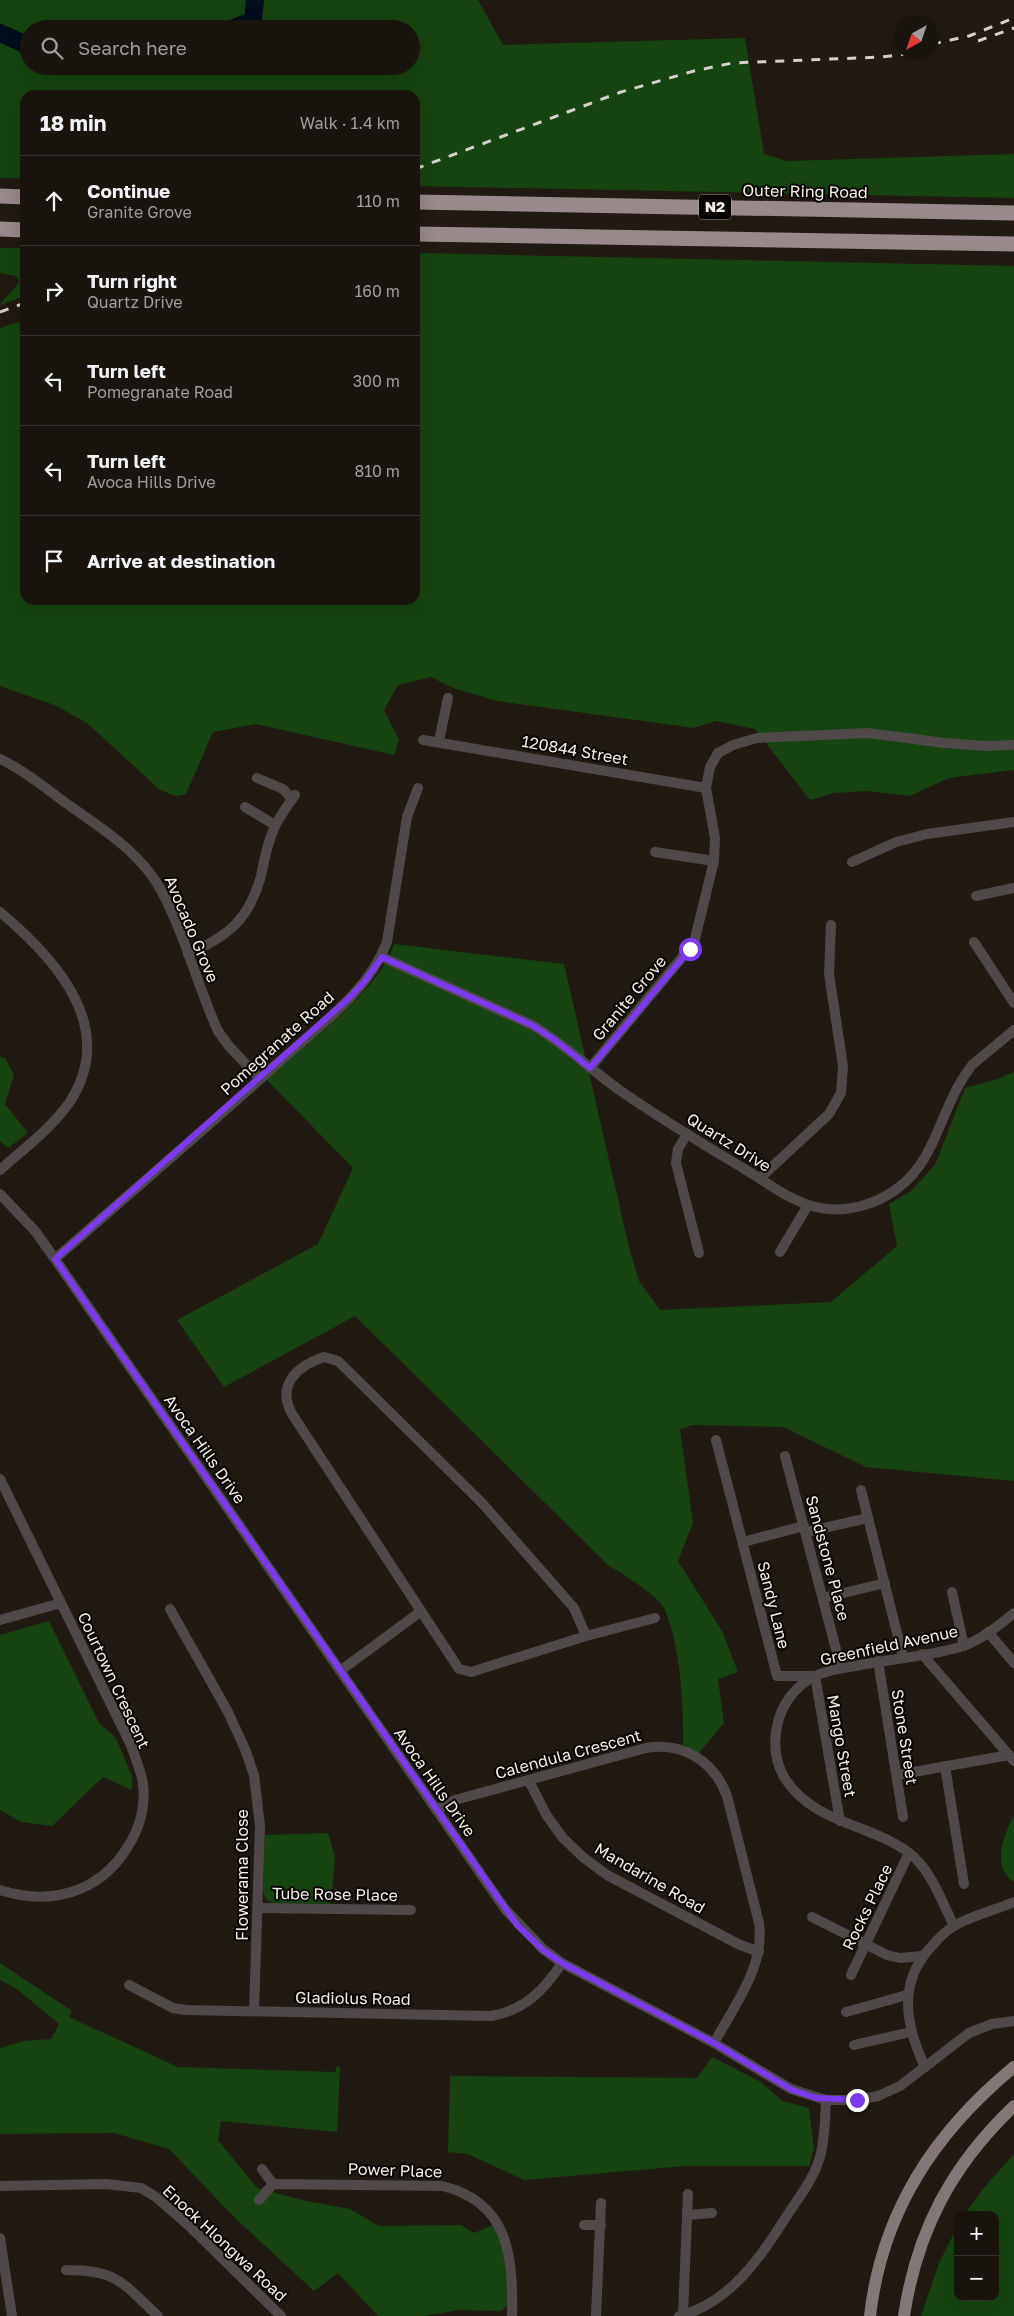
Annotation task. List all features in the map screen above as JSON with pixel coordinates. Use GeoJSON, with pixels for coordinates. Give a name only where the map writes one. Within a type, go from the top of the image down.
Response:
{"type":"FeatureCollection","features":[{"type":"Feature","properties":{"kind":"highway"},"geometry":{"type":"LineString","coordinates":[[0,196],[20,197]]}},
{"type":"Feature","properties":{"kind":"highway","name":"Outer Ring Road"},"geometry":{"type":"LineString","coordinates":[[420,202],[1014,213]]}},
{"type":"Feature","properties":{"kind":"highway"},"geometry":{"type":"LineString","coordinates":[[0,229],[20,230]]}},
{"type":"Feature","properties":{"kind":"highway","name":"N2"},"geometry":{"type":"LineString","coordinates":[[420,234],[1014,244]]}},
{"type":"Feature","properties":{"kind":"main road"},"geometry":{"type":"LineString","coordinates":[[870,2316],[880,2261],[890,2231],[919,2171],[949,2128],[1014,2067]]}},
{"type":"Feature","properties":{"kind":"main road"},"geometry":{"type":"LineString","coordinates":[[904,2316],[913,2272],[927,2229],[940,2201],[981,2138],[1014,2106]]}},
{"type":"Feature","properties":{"kind":"street"},"geometry":{"type":"LineString","coordinates":[[438,741],[448,698]]}},
{"type":"Feature","properties":{"kind":"street","name":"Granite Grove"},"geometry":{"type":"LineString","coordinates":[[590,1068],[690,949],[696,936],[714,861],[715,838],[706,788],[710,767],[718,753],[724,749],[757,738],[867,733],[946,743],[1014,746]]}},
{"type":"Feature","properties":{"kind":"street","name":"120844 Street"},"geometry":{"type":"LineString","coordinates":[[422,740],[438,741],[706,788]]}},
{"type":"Feature","properties":{"kind":"street","name":"Avocado Grove"},"geometry":{"type":"LineString","coordinates":[[0,759],[30,778],[112,837],[141,862],[160,889],[218,1031],[260,1079]]}},
{"type":"Feature","properties":{"kind":"street"},"geometry":{"type":"LineString","coordinates":[[188,954],[220,938],[232,929],[247,912],[260,879],[276,825],[294,797],[283,789],[257,778]]}},
{"type":"Feature","properties":{"kind":"street","name":"Pomegranate Road"},"geometry":{"type":"LineString","coordinates":[[55,1259],[260,1079],[364,982],[382,957],[387,942],[407,817],[418,788]]}},
{"type":"Feature","properties":{"kind":"street"},"geometry":{"type":"LineString","coordinates":[[245,807],[276,825]]}},
{"type":"Feature","properties":{"kind":"street"},"geometry":{"type":"LineString","coordinates":[[852,862],[896,842],[927,834],[1014,822]]}},
{"type":"Feature","properties":{"kind":"street"},"geometry":{"type":"LineString","coordinates":[[655,852],[714,861]]}},
{"type":"Feature","properties":{"kind":"street"},"geometry":{"type":"LineString","coordinates":[[976,896],[1014,888]]}},
{"type":"Feature","properties":{"kind":"street"},"geometry":{"type":"LineString","coordinates":[[0,912],[69,984],[84,1021],[86,1042],[83,1074],[68,1104],[0,1170]]}},
{"type":"Feature","properties":{"kind":"street"},"geometry":{"type":"LineString","coordinates":[[760,1178],[829,1114],[841,1093],[843,1066],[829,974],[831,925]]}},
{"type":"Feature","properties":{"kind":"street"},"geometry":{"type":"LineString","coordinates":[[974,942],[1014,1003]]}},
{"type":"Feature","properties":{"kind":"street","name":"Quartz Drive"},"geometry":{"type":"LineString","coordinates":[[382,957],[532,1025],[555,1040],[590,1068],[686,1134],[779,1191],[808,1204],[828,1209],[860,1207],[874,1203],[899,1188],[923,1162],[965,1075],[972,1065],[1014,1030]]}},
{"type":"Feature","properties":{"kind":"street"},"geometry":{"type":"LineString","coordinates":[[686,1134],[678,1149],[676,1163],[699,1253]]}},
{"type":"Feature","properties":{"kind":"street","name":"Avoca Hills Drive"},"geometry":{"type":"LineString","coordinates":[[0,1194],[35,1231],[517,1925],[543,1950],[562,1963],[714,2043],[792,2090],[826,2100],[857,2100],[878,2096],[900,2086],[926,2068],[969,2033],[992,2024],[1014,2021]]}},
{"type":"Feature","properties":{"kind":"street"},"geometry":{"type":"LineString","coordinates":[[780,1252],[808,1204]]}},
{"type":"Feature","properties":{"kind":"street"},"geometry":{"type":"LineString","coordinates":[[586,1636],[574,1608],[482,1503],[338,1361],[328,1357],[320,1359],[294,1376],[286,1390],[285,1402],[455,1665],[466,1672],[586,1636],[655,1618]]}},
{"type":"Feature","properties":{"kind":"street","name":"Sandy Lane"},"geometry":{"type":"LineString","coordinates":[[716,1440],[777,1676],[815,1676]]}},
{"type":"Feature","properties":{"kind":"street","name":"Sandstone Place"},"geometry":{"type":"LineString","coordinates":[[785,1456],[841,1668]]}},
{"type":"Feature","properties":{"kind":"street","name":"Courtown Crescent"},"geometry":{"type":"LineString","coordinates":[[0,1479],[131,1744],[143,1785],[143,1803],[138,1829],[113,1867],[98,1881],[80,1890],[52,1898],[15,1895],[0,1890]]}},
{"type":"Feature","properties":{"kind":"street"},"geometry":{"type":"LineString","coordinates":[[861,1490],[903,1656]]}},
{"type":"Feature","properties":{"kind":"street","name":"Sandy Lane"},"geometry":{"type":"LineString","coordinates":[[743,1542],[868,1518]]}},
{"type":"Feature","properties":{"kind":"street"},"geometry":{"type":"LineString","coordinates":[[823,1598],[885,1583]]}},
{"type":"Feature","properties":{"kind":"street"},"geometry":{"type":"LineString","coordinates":[[952,1592],[964,1646]]}},
{"type":"Feature","properties":{"kind":"street"},"geometry":{"type":"LineString","coordinates":[[0,1620],[61,1603]]}},
{"type":"Feature","properties":{"kind":"street","name":"Flowerama Close"},"geometry":{"type":"LineString","coordinates":[[170,1609],[228,1712],[245,1749],[254,1775],[260,1826],[259,1908],[254,2011]]}},
{"type":"Feature","properties":{"kind":"street"},"geometry":{"type":"LineString","coordinates":[[340,1671],[420,1612]]}},
{"type":"Feature","properties":{"kind":"street","name":"Greenfield Avenue"},"geometry":{"type":"LineString","coordinates":[[954,1926],[926,1872],[910,1853],[895,1844],[840,1821],[812,1806],[795,1792],[783,1774],[775,1753],[776,1731],[784,1708],[794,1692],[815,1676],[841,1668],[964,1646],[988,1632],[1014,1612]]}},
{"type":"Feature","properties":{"kind":"street"},"geometry":{"type":"LineString","coordinates":[[988,1632],[1014,1664]]}},
{"type":"Feature","properties":{"kind":"street"},"geometry":{"type":"LineString","coordinates":[[922,1654],[1011,1758]]}},
{"type":"Feature","properties":{"kind":"street","name":"Stone Street"},"geometry":{"type":"LineString","coordinates":[[878,1661],[903,1817]]}},
{"type":"Feature","properties":{"kind":"street","name":"Mango Street"},"geometry":{"type":"LineString","coordinates":[[815,1676],[840,1821]]}},
{"type":"Feature","properties":{"kind":"street","name":"Calendula Crescent"},"geometry":{"type":"LineString","coordinates":[[436,1810],[455,1800],[654,1747],[681,1750],[705,1763],[719,1778],[727,1796],[759,1923],[759,1952],[754,1968],[714,2043]]}},
{"type":"Feature","properties":{"kind":"street"},"geometry":{"type":"LineString","coordinates":[[896,1775],[945,1766],[1011,1758]]}},
{"type":"Feature","properties":{"kind":"street"},"geometry":{"type":"LineString","coordinates":[[945,1766],[964,1884]]}},
{"type":"Feature","properties":{"kind":"street","name":"Mandarine Road"},"geometry":{"type":"LineString","coordinates":[[529,1781],[547,1816],[563,1838],[584,1858],[616,1879],[738,1944],[759,1952]]}},
{"type":"Feature","properties":{"kind":"street","name":"Rocks Place"},"geometry":{"type":"LineString","coordinates":[[851,1975],[910,1853]]}},
{"type":"Feature","properties":{"kind":"street"},"geometry":{"type":"LineString","coordinates":[[926,2068],[911,2032],[907,1995],[915,1970],[922,1956],[954,1926],[1014,1902]]}},
{"type":"Feature","properties":{"kind":"street","name":"Tube Rose Place"},"geometry":{"type":"LineString","coordinates":[[259,1908],[411,1910]]}},
{"type":"Feature","properties":{"kind":"street"},"geometry":{"type":"LineString","coordinates":[[812,1917],[894,1957],[905,1959],[922,1956]]}},
{"type":"Feature","properties":{"kind":"street","name":"Gladiolus Road"},"geometry":{"type":"LineString","coordinates":[[129,1985],[179,2010],[491,2016],[513,2010],[525,2004],[549,1982],[562,1963]]}},
{"type":"Feature","properties":{"kind":"street"},"geometry":{"type":"LineString","coordinates":[[846,2012],[907,1995]]}},
{"type":"Feature","properties":{"kind":"street"},"geometry":{"type":"LineString","coordinates":[[854,2045],[911,2032]]}},
{"type":"Feature","properties":{"kind":"street"},"geometry":{"type":"LineString","coordinates":[[688,2194],[681,2316],[712,2302],[732,2287],[765,2249],[815,2171],[824,2139],[826,2100]]}},
{"type":"Feature","properties":{"kind":"street"},"geometry":{"type":"LineString","coordinates":[[259,2200],[273,2184],[262,2169]]}},
{"type":"Feature","properties":{"kind":"street","name":"Enock Hlongwa Road"},"geometry":{"type":"LineString","coordinates":[[0,2186],[106,2184],[141,2188],[188,2225],[281,2316]]}},
{"type":"Feature","properties":{"kind":"street","name":"Power Place"},"geometry":{"type":"LineString","coordinates":[[273,2184],[442,2186],[464,2192],[487,2210],[505,2239],[512,2268],[512,2316]]}},
{"type":"Feature","properties":{"kind":"street"},"geometry":{"type":"LineString","coordinates":[[596,2316],[602,2203]]}},
{"type":"Feature","properties":{"kind":"street"},"geometry":{"type":"LineString","coordinates":[[687,2215],[712,2213]]}},
{"type":"Feature","properties":{"kind":"street"},"geometry":{"type":"LineString","coordinates":[[584,2225],[600,2225]]}},
{"type":"Feature","properties":{"kind":"street"},"geometry":{"type":"LineString","coordinates":[[0,2238],[12,2316]]}},
{"type":"Feature","properties":{"kind":"street"},"geometry":{"type":"LineString","coordinates":[[66,2270],[96,2271],[112,2276],[158,2316]]}},
{"type":"Feature","properties":{"kind":"green space"},"geometry":{"type":"Polygon","coordinates":[[[0,0],[478,0],[503,45],[745,38],[764,154],[787,161],[1014,154],[1014,198],[420,186],[420,90],[20,90],[20,178],[0,178],[0,0]]]}},
{"type":"Feature","properties":{"kind":"green space"},"geometry":{"type":"Polygon","coordinates":[[[0,248],[20,248],[20,298],[0,305],[19,281],[16,276],[0,273],[0,248]]]}},
{"type":"Feature","properties":{"kind":"green space"},"geometry":{"type":"Polygon","coordinates":[[[420,253],[1014,266],[1014,770],[949,778],[910,796],[867,791],[834,793],[810,800],[755,729],[716,721],[694,728],[497,701],[453,688],[431,677],[398,685],[384,710],[399,740],[394,755],[256,724],[213,732],[186,794],[176,796],[160,790],[87,723],[57,706],[0,686],[0,328],[20,322],[20,605],[420,605],[420,253]]]}},
{"type":"Feature","properties":{"kind":"green space"},"geometry":{"type":"Polygon","coordinates":[[[394,944],[564,964],[629,1247],[639,1281],[660,1310],[831,1302],[897,1246],[889,1204],[911,1191],[935,1165],[965,1088],[998,1079],[1014,1072],[1014,1481],[866,1467],[783,1427],[693,1425],[680,1429],[693,1523],[678,1561],[722,1631],[738,1672],[718,1679],[724,1723],[699,1753],[683,1745],[680,1675],[674,1638],[664,1608],[655,1597],[609,1566],[355,1316],[224,1387],[177,1320],[318,1244],[353,1168],[266,1079],[339,1017],[357,999],[386,962],[394,944]]]}},
{"type":"Feature","properties":{"kind":"green space"},"geometry":{"type":"Polygon","coordinates":[[[0,1057],[5,1058],[14,1075],[5,1104],[28,1133],[8,1148],[0,1141],[0,1057]]]}},
{"type":"Feature","properties":{"kind":"green space"},"geometry":{"type":"Polygon","coordinates":[[[49,1621],[99,1723],[116,1738],[132,1776],[132,1790],[103,1777],[52,1826],[21,1822],[0,1810],[0,1635],[49,1621]]]}},
{"type":"Feature","properties":{"kind":"green space"},"geometry":{"type":"Polygon","coordinates":[[[1014,1815],[1014,1882],[1007,1876],[1003,1868],[1001,1851],[1006,1832],[1014,1815]]]}},
{"type":"Feature","properties":{"kind":"green space"},"geometry":{"type":"Polygon","coordinates":[[[328,1833],[335,1857],[331,1904],[274,1903],[266,1899],[263,1891],[265,1835],[328,1833]]]}},
{"type":"Feature","properties":{"kind":"green space"},"geometry":{"type":"Polygon","coordinates":[[[0,1963],[72,2011],[69,2017],[178,2067],[336,2072],[336,2067],[340,2067],[337,2132],[221,2121],[218,2140],[257,2188],[306,2201],[350,2209],[379,2226],[461,2225],[474,2233],[495,2224],[503,2243],[509,2304],[501,2311],[458,2310],[424,2316],[378,2316],[338,2273],[314,2291],[234,2217],[169,2149],[114,2133],[0,2134],[0,2048],[24,2041],[51,2039],[59,2024],[17,1989],[0,1980],[0,1963]]]}},
{"type":"Feature","properties":{"kind":"green space"},"geometry":{"type":"Polygon","coordinates":[[[712,2057],[761,2082],[782,2101],[809,2108],[814,2148],[809,2166],[685,2166],[524,2180],[468,2154],[448,2152],[450,2076],[697,2078],[712,2057]]]}},
{"type":"Feature","properties":{"kind":"green space"},"geometry":{"type":"Polygon","coordinates":[[[1014,2154],[1014,2316],[921,2316],[939,2263],[954,2233],[954,2301],[999,2301],[999,2211],[967,2211],[983,2189],[1014,2154]]]}},
{"type":"Feature","properties":{"kind":"waterway"},"geometry":{"type":"LineString","coordinates":[[253,20],[255,0]]}},
{"type":"Feature","properties":{"kind":"waterway"},"geometry":{"type":"LineString","coordinates":[[0,33],[20,42]]}},
{"type":"Feature","properties":{"kind":"railway"},"geometry":{"type":"LineString","coordinates":[[939,42],[969,36],[1014,18]]}},
{"type":"Feature","properties":{"kind":"railway"},"geometry":{"type":"LineString","coordinates":[[978,41],[1014,28]]}},
{"type":"Feature","properties":{"kind":"railway"},"geometry":{"type":"LineString","coordinates":[[420,167],[621,92],[694,71],[732,63],[894,56]]}},
{"type":"Feature","properties":{"kind":"railway"},"geometry":{"type":"LineString","coordinates":[[0,312],[20,305]]}},
{"type":"Feature","properties":{"kind":"route"},"geometry":{"type":"LineString","coordinates":[[690,949],[590,1068],[555,1040],[532,1025],[382,957],[364,982],[349,998],[55,1259],[517,1925],[543,1950],[562,1963],[714,2043],[792,2090],[826,2100],[857,2100]]}}]}
